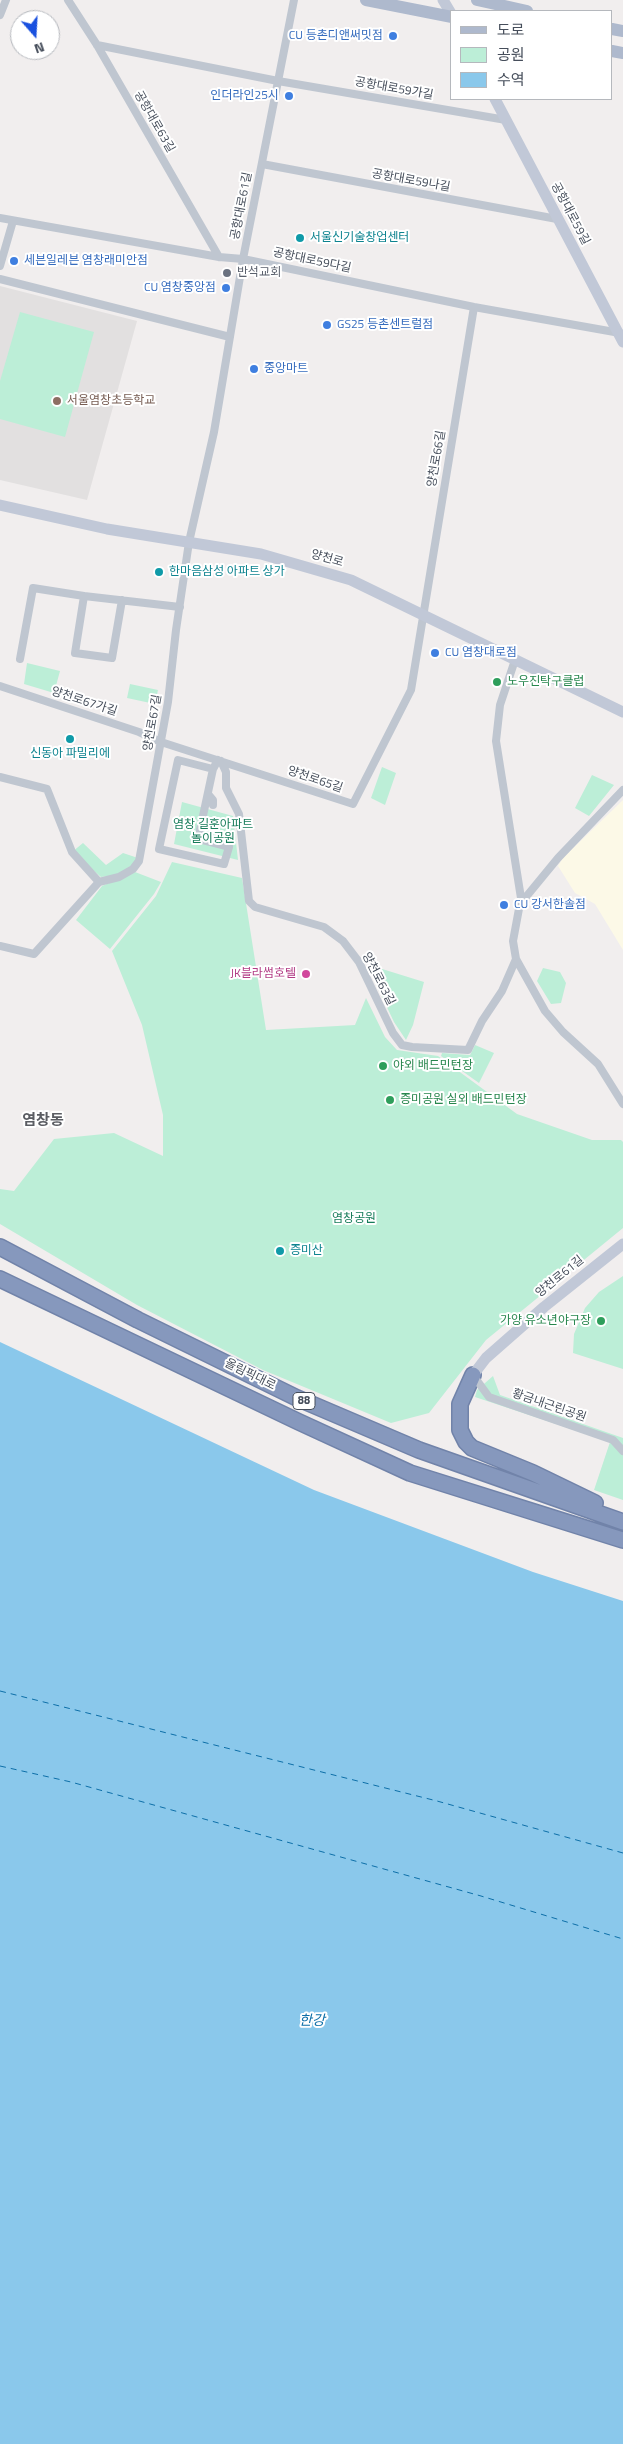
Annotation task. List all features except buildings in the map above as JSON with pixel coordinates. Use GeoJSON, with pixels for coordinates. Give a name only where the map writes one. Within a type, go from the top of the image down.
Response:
{"type":"FeatureCollection","features":[{"type":"Feature","properties":{"kind":"highway","name":"올림픽대로"},"geometry":{"type":"LineString","coordinates":[[0,1248],[138,1320],[297,1398],[419,1450],[623,1522]]}},
{"type":"Feature","properties":{"kind":"highway","name":"올림픽대로"},"geometry":{"type":"LineString","coordinates":[[0,1278],[254,1401],[410,1473],[623,1540]]}},
{"type":"Feature","properties":{"kind":"highway"},"geometry":{"type":"LineString","coordinates":[[473,1375],[463,1393],[459,1418],[460,1430],[472,1448],[533,1473],[623,1517]]}},
{"type":"Feature","properties":{"kind":"main road"},"geometry":{"type":"LineString","coordinates":[[366,0],[450,16]]}},
{"type":"Feature","properties":{"kind":"main road"},"geometry":{"type":"LineString","coordinates":[[443,0],[450,12]]}},
{"type":"Feature","properties":{"kind":"main road"},"geometry":{"type":"LineString","coordinates":[[477,0],[522,10]]}},
{"type":"Feature","properties":{"kind":"main road","name":"공항대로59길"},"geometry":{"type":"LineString","coordinates":[[496,100],[557,219],[621,336]]}},
{"type":"Feature","properties":{"kind":"main road","name":"양천로"},"geometry":{"type":"LineString","coordinates":[[0,505],[107,529],[261,554],[351,580],[623,712]]}},
{"type":"Feature","properties":{"kind":"main road","name":"양천로61길"},"geometry":{"type":"LineString","coordinates":[[473,1375],[486,1358],[544,1307],[623,1244]]}},
{"type":"Feature","properties":{"kind":"street"},"geometry":{"type":"LineString","coordinates":[[0,15],[6,0]]}},
{"type":"Feature","properties":{"kind":"street","name":"공항대로63길"},"geometry":{"type":"LineString","coordinates":[[68,0],[98,45],[218,257]]}},
{"type":"Feature","properties":{"kind":"street","name":"공항대로61길"},"geometry":{"type":"LineString","coordinates":[[189,542],[214,432],[243,259],[294,0]]}},
{"type":"Feature","properties":{"kind":"street"},"geometry":{"type":"LineString","coordinates":[[98,45],[278,81]]}},
{"type":"Feature","properties":{"kind":"street","name":"공항대로59가길"},"geometry":{"type":"LineString","coordinates":[[278,81],[506,120]]}},
{"type":"Feature","properties":{"kind":"street","name":"공항대로59나길"},"geometry":{"type":"LineString","coordinates":[[262,164],[557,219]]}},
{"type":"Feature","properties":{"kind":"street","name":"공항대로59다길"},"geometry":{"type":"LineString","coordinates":[[0,218],[218,257],[243,259],[621,336]]}},
{"type":"Feature","properties":{"kind":"street"},"geometry":{"type":"LineString","coordinates":[[0,266],[13,220]]}},
{"type":"Feature","properties":{"kind":"street"},"geometry":{"type":"LineString","coordinates":[[0,279],[230,337]]}},
{"type":"Feature","properties":{"kind":"street","name":"양천로66길"},"geometry":{"type":"LineString","coordinates":[[422,614],[474,307]]}},
{"type":"Feature","properties":{"kind":"street","name":"양천로67길"},"geometry":{"type":"LineString","coordinates":[[0,946],[34,954],[86,894],[99,882],[118,877],[133,869],[139,861],[161,742],[189,542]]}},
{"type":"Feature","properties":{"kind":"street"},"geometry":{"type":"LineString","coordinates":[[20,659],[33,588],[84,596],[180,606]]}},
{"type":"Feature","properties":{"kind":"street"},"geometry":{"type":"LineString","coordinates":[[84,596],[75,652],[112,658],[122,600]]}},
{"type":"Feature","properties":{"kind":"street","name":"양천로65길"},"geometry":{"type":"LineString","coordinates":[[161,742],[353,804],[411,690],[422,614]]}},
{"type":"Feature","properties":{"kind":"street","name":"양천로63길"},"geometry":{"type":"LineString","coordinates":[[515,660],[500,705],[496,741],[521,898],[513,941],[516,959],[545,1011],[563,1032],[598,1064],[623,1104]]}},
{"type":"Feature","properties":{"kind":"street","name":"양천로67가길"},"geometry":{"type":"LineString","coordinates":[[0,686],[139,732],[161,742]]}},
{"type":"Feature","properties":{"kind":"street"},"geometry":{"type":"LineString","coordinates":[[213,769],[178,760],[159,849],[224,864],[229,847],[198,839],[213,769],[219,760]]}},
{"type":"Feature","properties":{"kind":"street","name":"양천로63길"},"geometry":{"type":"LineString","coordinates":[[219,760],[226,772],[226,788],[239,814],[249,901],[255,907],[324,927],[344,941],[359,962],[393,1034],[402,1044],[412,1048],[468,1050],[482,1021],[502,991],[516,959]]}},
{"type":"Feature","properties":{"kind":"street"},"geometry":{"type":"LineString","coordinates":[[0,777],[47,790],[72,852],[99,882]]}},
{"type":"Feature","properties":{"kind":"street"},"geometry":{"type":"LineString","coordinates":[[520,904],[558,858],[623,790]]}},
{"type":"Feature","properties":{"kind":"street"},"geometry":{"type":"LineString","coordinates":[[208,794],[213,800],[213,805]]}},
{"type":"Feature","properties":{"kind":"street","name":"황금내근린공원"},"geometry":{"type":"LineString","coordinates":[[473,1375],[489,1397],[613,1440],[623,1451]]}},
{"type":"Feature","properties":{"kind":"shaded area","name":"서울염창초등학교"},"geometry":{"type":"Polygon","coordinates":[[[0,286],[137,321],[87,500],[0,480],[0,286]]]}},
{"type":"Feature","properties":{"kind":"shaded area"},"geometry":{"type":"Polygon","coordinates":[[[623,800],[623,950],[595,904],[575,893],[558,866],[563,858],[623,800]]]}},
{"type":"Feature","properties":{"kind":"green space"},"geometry":{"type":"Polygon","coordinates":[[[20,312],[94,332],[65,437],[0,419],[0,381],[20,312]]]}},
{"type":"Feature","properties":{"kind":"green space"},"geometry":{"type":"Polygon","coordinates":[[[27,663],[60,671],[54,693],[24,684],[27,663]]]}},
{"type":"Feature","properties":{"kind":"green space"},"geometry":{"type":"Polygon","coordinates":[[[130,684],[158,690],[155,704],[127,698],[130,684]]]}},
{"type":"Feature","properties":{"kind":"green space"},"geometry":{"type":"Polygon","coordinates":[[[382,767],[396,773],[385,805],[371,798],[382,767]]]}},
{"type":"Feature","properties":{"kind":"green space"},"geometry":{"type":"Polygon","coordinates":[[[592,775],[614,785],[589,816],[575,808],[592,775]]]}},
{"type":"Feature","properties":{"kind":"green space","name":"염창 길훈아파트 놀이공원"},"geometry":{"type":"Polygon","coordinates":[[[182,802],[233,816],[238,860],[174,844],[182,802]]]}},
{"type":"Feature","properties":{"kind":"green space"},"geometry":{"type":"Polygon","coordinates":[[[83,843],[106,865],[123,853],[138,858],[131,866],[117,875],[101,877],[72,852],[83,843]]]}},
{"type":"Feature","properties":{"kind":"green space","name":"염창공원"},"geometry":{"type":"Polygon","coordinates":[[[172,862],[242,878],[266,1030],[355,1025],[366,998],[385,1037],[397,1050],[438,1056],[517,1114],[592,1140],[621,1140],[623,1142],[623,1228],[486,1340],[429,1413],[391,1423],[263,1370],[137,1305],[0,1224],[0,1189],[14,1191],[54,1139],[114,1133],[163,1156],[163,1115],[142,1025],[112,951],[156,896],[172,862]]]}},
{"type":"Feature","properties":{"kind":"green space"},"geometry":{"type":"Polygon","coordinates":[[[135,872],[161,882],[154,894],[110,949],[76,920],[102,886],[135,872]]]}},
{"type":"Feature","properties":{"kind":"green space"},"geometry":{"type":"Polygon","coordinates":[[[379,968],[424,982],[413,1025],[406,1040],[394,1022],[374,980],[379,968]]]}},
{"type":"Feature","properties":{"kind":"green space"},"geometry":{"type":"Polygon","coordinates":[[[543,968],[560,972],[566,983],[561,1003],[551,1004],[537,981],[543,968]]]}},
{"type":"Feature","properties":{"kind":"green space"},"geometry":{"type":"Polygon","coordinates":[[[475,1045],[494,1053],[479,1083],[441,1056],[442,1053],[470,1055],[475,1045]]]}},
{"type":"Feature","properties":{"kind":"green space","name":"가양 유소년야구장"},"geometry":{"type":"Polygon","coordinates":[[[623,1276],[623,1369],[573,1353],[574,1334],[585,1308],[599,1292],[623,1276]]]}},
{"type":"Feature","properties":{"kind":"green space"},"geometry":{"type":"Polygon","coordinates":[[[493,1376],[500,1395],[623,1438],[623,1500],[594,1490],[610,1442],[475,1397],[477,1390],[493,1376]]]}},
{"type":"Feature","properties":{"kind":"water","name":"한강"},"geometry":{"type":"Polygon","coordinates":[[[0,1342],[314,1490],[533,1572],[623,1601],[623,2444],[0,2444],[0,1342]]]}},
{"type":"Feature","properties":{"kind":"ferry route"},"geometry":{"type":"LineString","coordinates":[[0,1691],[437,1801],[623,1853]]}},
{"type":"Feature","properties":{"kind":"ferry route"},"geometry":{"type":"LineString","coordinates":[[0,1766],[71,1782],[481,1896],[623,1939]]}},
{"type":"Feature","properties":{"kind":"place","name":"CU 등촌디앤써밋점"},"geometry":{"type":"Point","coordinates":[393,36]}},
{"type":"Feature","properties":{"kind":"place","name":"인더라인25시"},"geometry":{"type":"Point","coordinates":[289,96]}},
{"type":"Feature","properties":{"kind":"place","name":"서울신기술창업센터"},"geometry":{"type":"Point","coordinates":[300,238]}},
{"type":"Feature","properties":{"kind":"place","name":"세븐일레븐 염창래미안점"},"geometry":{"type":"Point","coordinates":[14,261]}},
{"type":"Feature","properties":{"kind":"place","name":"반석교회"},"geometry":{"type":"Point","coordinates":[227,273]}},
{"type":"Feature","properties":{"kind":"place","name":"CU 염창중앙점"},"geometry":{"type":"Point","coordinates":[226,288]}},
{"type":"Feature","properties":{"kind":"place","name":"GS25 등촌센트럴점"},"geometry":{"type":"Point","coordinates":[327,325]}},
{"type":"Feature","properties":{"kind":"place","name":"중앙마트"},"geometry":{"type":"Point","coordinates":[254,369]}},
{"type":"Feature","properties":{"kind":"place","name":"서울염창초등학교"},"geometry":{"type":"Point","coordinates":[57,401]}},
{"type":"Feature","properties":{"kind":"place","name":"한마음삼성 아파트 상가"},"geometry":{"type":"Point","coordinates":[159,572]}},
{"type":"Feature","properties":{"kind":"place","name":"CU 염창대로점"},"geometry":{"type":"Point","coordinates":[435,653]}},
{"type":"Feature","properties":{"kind":"place","name":"노우진탁구클럽"},"geometry":{"type":"Point","coordinates":[497,682]}},
{"type":"Feature","properties":{"kind":"place","name":"신동아 파밀리에"},"geometry":{"type":"Point","coordinates":[70,739]}},
{"type":"Feature","properties":{"kind":"place","name":"CU 강서한솔점"},"geometry":{"type":"Point","coordinates":[504,905]}},
{"type":"Feature","properties":{"kind":"place","name":"JK블라썸호텔"},"geometry":{"type":"Point","coordinates":[306,974]}},
{"type":"Feature","properties":{"kind":"place","name":"야외 배드민턴장"},"geometry":{"type":"Point","coordinates":[383,1066]}},
{"type":"Feature","properties":{"kind":"place","name":"증미공원 실외 배드민턴장"},"geometry":{"type":"Point","coordinates":[390,1100]}},
{"type":"Feature","properties":{"kind":"place","name":"증미산"},"geometry":{"type":"Point","coordinates":[280,1251]}},
{"type":"Feature","properties":{"kind":"place","name":"가양 유소년야구장"},"geometry":{"type":"Point","coordinates":[601,1321]}},
{"type":"Feature","properties":{"kind":"district","name":"염창동"},"geometry":{"type":"Point","coordinates":[43,1121]}}]}
